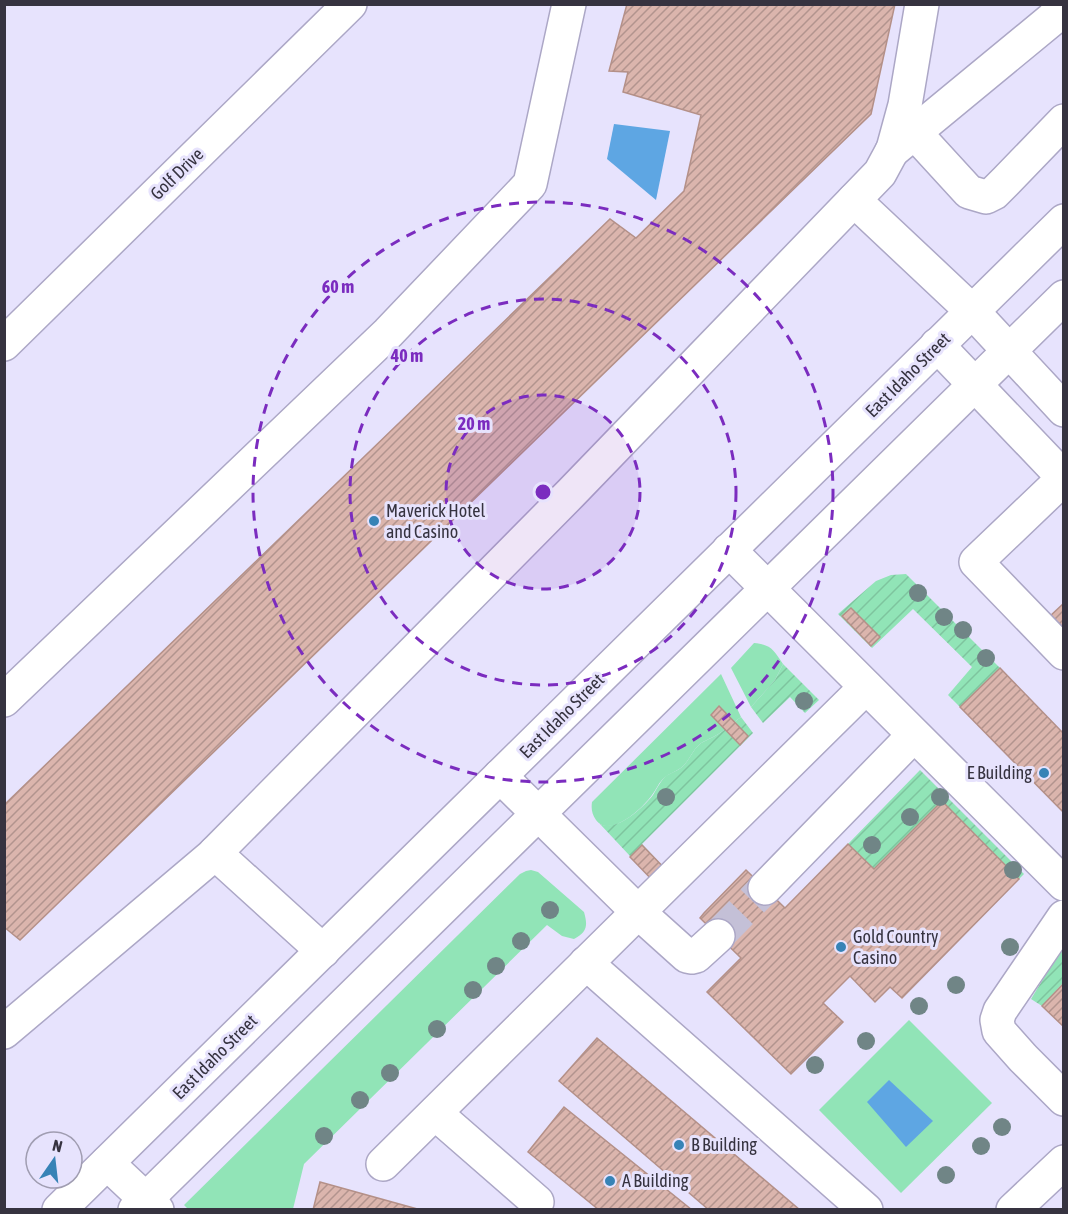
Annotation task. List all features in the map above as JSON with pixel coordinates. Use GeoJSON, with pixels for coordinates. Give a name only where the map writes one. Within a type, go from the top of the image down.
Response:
{"type":"FeatureCollection","features":[{"type":"Feature","properties":{"kind":"main road","name":"Golf Drive"},"geometry":{"type":"LineString","coordinates":[[4,344],[350,4]]}},
{"type":"Feature","properties":{"kind":"main road"},"geometry":{"type":"LineString","coordinates":[[4,700],[388,333],[530,184],[569,4]]}},
{"type":"Feature","properties":{"kind":"main road"},"geometry":{"type":"LineString","coordinates":[[903,142],[905,105],[922,4]]}},
{"type":"Feature","properties":{"kind":"main road"},"geometry":{"type":"LineString","coordinates":[[4,1032],[215,853],[571,494],[880,173],[903,142],[1057,15],[1058,4]]}},
{"type":"Feature","properties":{"kind":"main road"},"geometry":{"type":"LineString","coordinates":[[903,142],[969,192],[986,197],[1006,182],[1064,121]]}},
{"type":"Feature","properties":{"kind":"main road"},"geometry":{"type":"LineString","coordinates":[[854,200],[972,311],[1064,410]]}},
{"type":"Feature","properties":{"kind":"main road","name":"East Idaho Street"},"geometry":{"type":"LineString","coordinates":[[58,1209],[1064,221]]}},
{"type":"Feature","properties":{"kind":"main road"},"geometry":{"type":"LineString","coordinates":[[107,1163],[146,1206],[538,813],[1064,297]]}},
{"type":"Feature","properties":{"kind":"main road"},"geometry":{"type":"LineString","coordinates":[[937,345],[1064,478],[976,562],[1064,653]]}},
{"type":"Feature","properties":{"kind":"main road"},"geometry":{"type":"LineString","coordinates":[[729,550],[1064,884]]}},
{"type":"Feature","properties":{"kind":"main road"},"geometry":{"type":"LineString","coordinates":[[383,1164],[866,687]]}},
{"type":"Feature","properties":{"kind":"main road"},"geometry":{"type":"LineString","coordinates":[[765,888],[914,735]]}},
{"type":"Feature","properties":{"kind":"main road"},"geometry":{"type":"LineString","coordinates":[[500,776],[638,912],[687,956],[696,956],[718,936]]}},
{"type":"Feature","properties":{"kind":"main road"},"geometry":{"type":"LineString","coordinates":[[215,853],[323,951]]}},
{"type":"Feature","properties":{"kind":"main road"},"geometry":{"type":"LineString","coordinates":[[1064,917],[1000,1011],[997,1020],[999,1031],[1064,1099]]}},
{"type":"Feature","properties":{"kind":"main road"},"geometry":{"type":"LineString","coordinates":[[586,963],[866,1209]]}},
{"type":"Feature","properties":{"kind":"main road"},"geometry":{"type":"LineString","coordinates":[[435,1113],[537,1202]]}},
{"type":"Feature","properties":{"kind":"main road"},"geometry":{"type":"LineString","coordinates":[[1013,1209],[1064,1162]]}},
{"type":"Feature","properties":{"kind":"green space"},"geometry":{"type":"Polygon","coordinates":[[[906,574],[1000,668],[960,707],[948,695],[972,667],[913,609],[872,648],[838,614],[876,581],[891,575],[906,574]]]}},
{"type":"Feature","properties":{"kind":"green space"},"geometry":{"type":"Polygon","coordinates":[[[754,643],[772,649],[783,664],[775,680],[751,707],[731,668],[754,643]]]}},
{"type":"Feature","properties":{"kind":"green space"},"geometry":{"type":"Polygon","coordinates":[[[783,664],[819,700],[805,713],[790,697],[763,723],[751,707],[775,680],[783,664]]]}},
{"type":"Feature","properties":{"kind":"green space"},"geometry":{"type":"Polygon","coordinates":[[[721,674],[741,717],[722,732],[702,742],[680,769],[659,783],[648,801],[634,814],[617,824],[602,825],[594,816],[592,802],[721,674]]]}},
{"type":"Feature","properties":{"kind":"green space"},"geometry":{"type":"Polygon","coordinates":[[[741,717],[753,733],[642,844],[671,875],[659,887],[600,824],[614,825],[636,812],[653,795],[663,779],[682,767],[702,742],[722,732],[741,717]]]}},
{"type":"Feature","properties":{"kind":"green space"},"geometry":{"type":"Polygon","coordinates":[[[920,770],[1024,874],[1019,879],[942,801],[874,869],[848,844],[920,770]]]}},
{"type":"Feature","properties":{"kind":"green space"},"geometry":{"type":"Polygon","coordinates":[[[531,870],[538,872],[584,912],[586,925],[582,934],[574,939],[562,936],[547,925],[304,1164],[293,1209],[189,1210],[184,1205],[520,874],[531,870]]]}},
{"type":"Feature","properties":{"kind":"green space"},"geometry":{"type":"Polygon","coordinates":[[[1063,946],[1063,983],[1042,1006],[1031,999],[1063,946]]]}},
{"type":"Feature","properties":{"kind":"green space"},"geometry":{"type":"Polygon","coordinates":[[[909,1020],[992,1103],[901,1193],[819,1110],[909,1020]]]}},
{"type":"Feature","properties":{"kind":"water"},"geometry":{"type":"Polygon","coordinates":[[[614,124],[670,131],[656,200],[607,159],[614,124]]]}},
{"type":"Feature","properties":{"kind":"water"},"geometry":{"type":"Polygon","coordinates":[[[889,1080],[933,1121],[906,1147],[867,1102],[889,1080]]]}},
{"type":"Feature","properties":{"kind":"building","name":"Maverick Hotel and Casino"},"geometry":{"type":"Polygon","coordinates":[[[627,4],[895,4],[871,114],[20,940],[4,927],[4,805],[610,219],[636,238],[684,191],[701,115],[623,92],[628,72],[609,71],[627,4]]]}},
{"type":"Feature","properties":{"kind":"building"},"geometry":{"type":"Polygon","coordinates":[[[1064,603],[1064,634],[1048,618],[1064,603]]]}},
{"type":"Feature","properties":{"kind":"building"},"geometry":{"type":"Polygon","coordinates":[[[851,608],[880,637],[871,646],[842,616],[851,608]]]}},
{"type":"Feature","properties":{"kind":"building","name":"E Building"},"geometry":{"type":"Polygon","coordinates":[[[1000,668],[1064,734],[1064,813],[960,707],[1000,668]]]}},
{"type":"Feature","properties":{"kind":"building"},"geometry":{"type":"Polygon","coordinates":[[[719,706],[748,736],[740,745],[711,715],[719,706]]]}},
{"type":"Feature","properties":{"kind":"building","name":"Gold Country Casino"},"geometry":{"type":"Polygon","coordinates":[[[942,801],[1019,879],[902,998],[890,987],[875,1002],[850,976],[823,1003],[843,1022],[791,1074],[707,992],[741,958],[700,918],[746,870],[785,908],[848,844],[874,869],[942,801]]]}},
{"type":"Feature","properties":{"kind":"building"},"geometry":{"type":"Polygon","coordinates":[[[642,845],[671,875],[659,887],[630,857],[642,845]]]}},
{"type":"Feature","properties":{"kind":"building"},"geometry":{"type":"Polygon","coordinates":[[[1064,983],[1064,1027],[1042,1006],[1064,983]]]}},
{"type":"Feature","properties":{"kind":"building","name":"B Building"},"geometry":{"type":"Polygon","coordinates":[[[597,1038],[800,1210],[709,1210],[559,1081],[597,1038]]]}},
{"type":"Feature","properties":{"kind":"building","name":"A Building"},"geometry":{"type":"Polygon","coordinates":[[[564,1107],[692,1210],[599,1210],[528,1152],[564,1107]]]}},
{"type":"Feature","properties":{"kind":"building"},"geometry":{"type":"Polygon","coordinates":[[[320,1182],[421,1210],[313,1210],[320,1182]]]}},
{"type":"Feature","properties":{"kind":"tunnel"},"geometry":{"type":"LineString","coordinates":[[718,936],[765,888]]}},
{"type":"Feature","properties":{"kind":"place","name":"Maverick Hotel and Casino"},"geometry":{"type":"Point","coordinates":[374,521]}},
{"type":"Feature","properties":{"kind":"place","name":"E Building"},"geometry":{"type":"Point","coordinates":[1044,773]}},
{"type":"Feature","properties":{"kind":"place","name":"Gold Country Casino"},"geometry":{"type":"Point","coordinates":[841,947]}},
{"type":"Feature","properties":{"kind":"place","name":"B Building"},"geometry":{"type":"Point","coordinates":[679,1145]}},
{"type":"Feature","properties":{"kind":"place","name":"A Building"},"geometry":{"type":"Point","coordinates":[610,1181]}}]}
